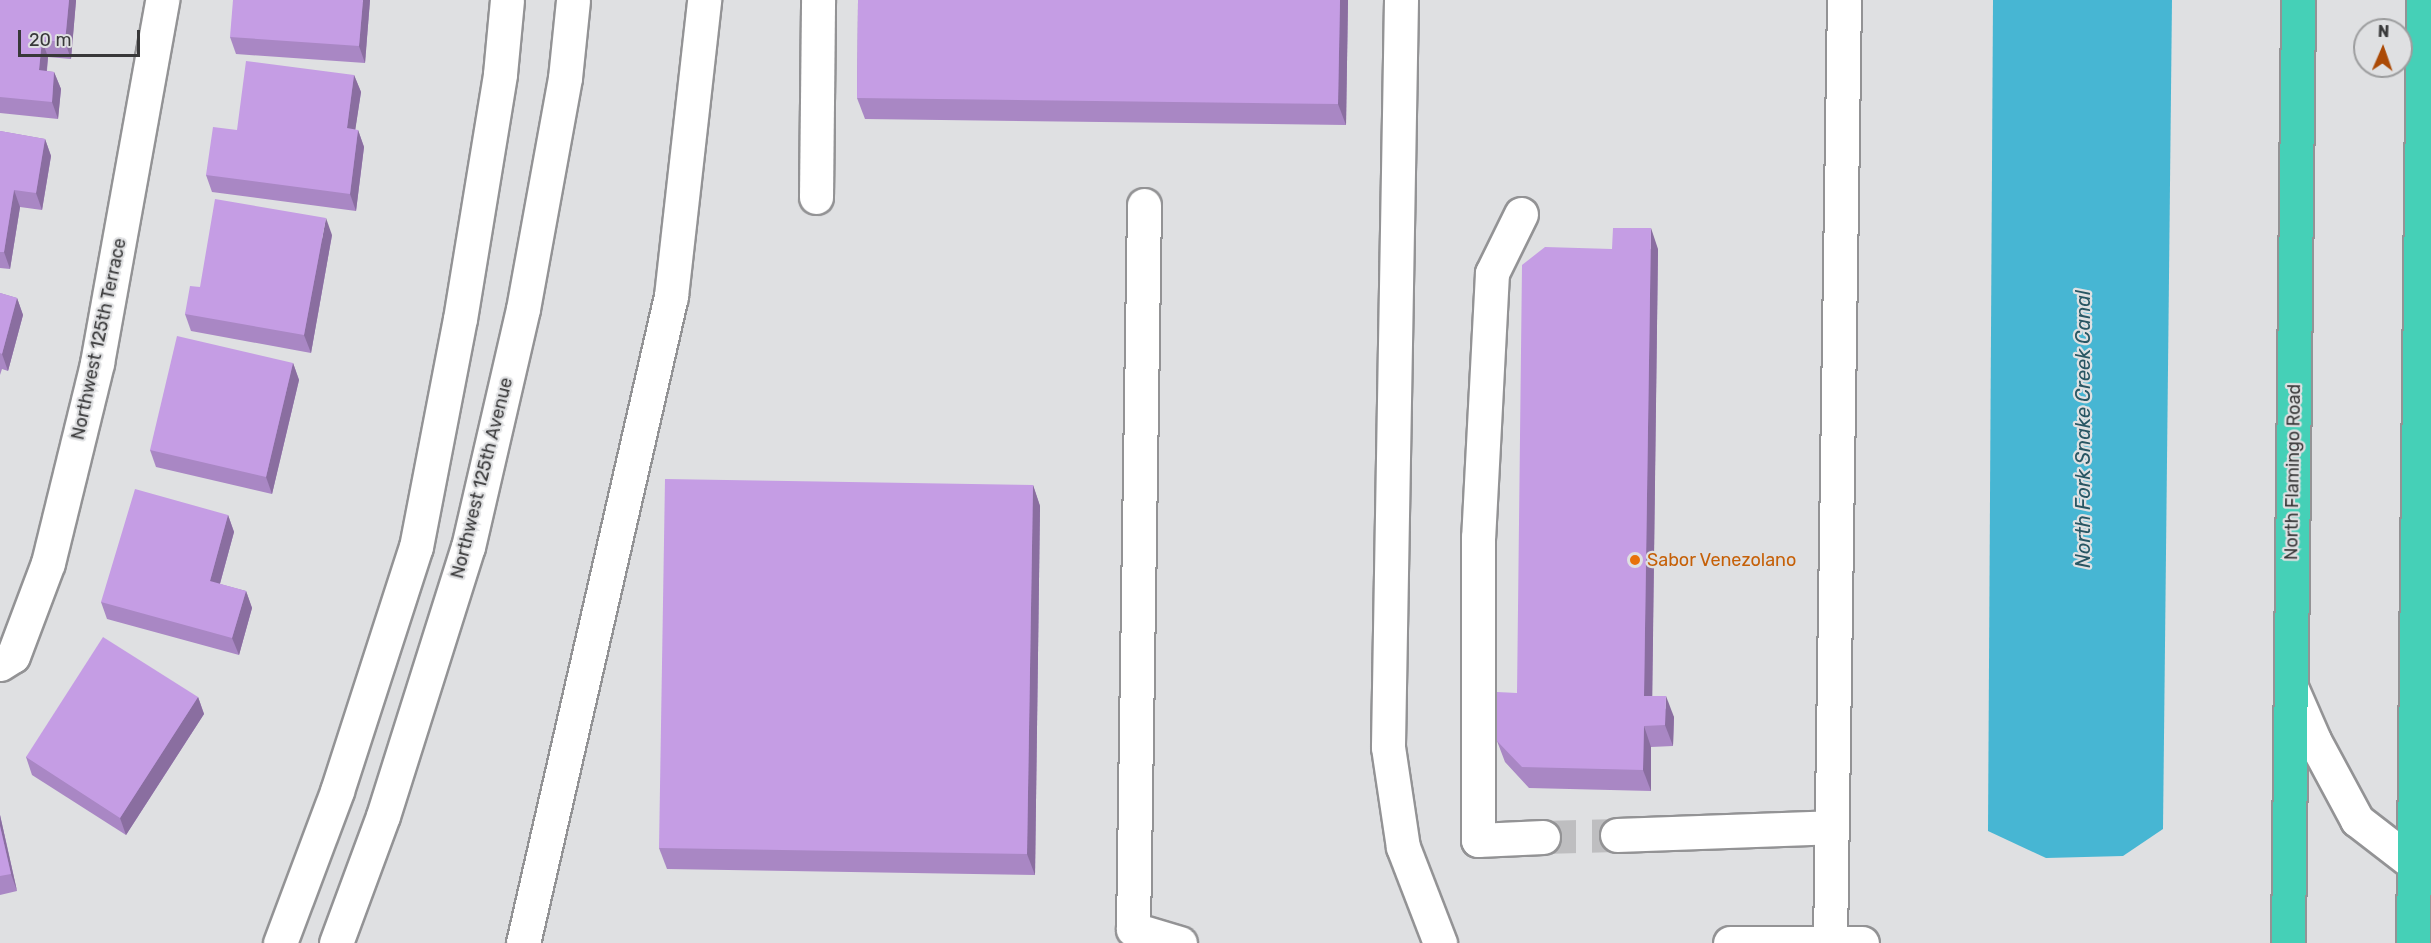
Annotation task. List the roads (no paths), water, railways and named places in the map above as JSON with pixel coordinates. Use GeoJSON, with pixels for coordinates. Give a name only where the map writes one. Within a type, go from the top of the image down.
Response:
{"type":"FeatureCollection","features":[{"type":"Feature","properties":{"kind":"highway","name":"North Flamingo Road"},"geometry":{"type":"LineString","coordinates":[[2288,943],[2298,0]]}},
{"type":"Feature","properties":{"kind":"highway"},"geometry":{"type":"LineString","coordinates":[[2413,943],[2422,864],[2422,0]]}},
{"type":"Feature","properties":{"kind":"street","name":"Northwest 125th Terrace"},"geometry":{"type":"LineString","coordinates":[[0,664],[14,656],[48,563],[95,374],[162,0]]}},
{"type":"Feature","properties":{"kind":"street"},"geometry":{"type":"LineString","coordinates":[[280,943],[337,790],[416,548],[465,284],[500,74],[507,0]]}},
{"type":"Feature","properties":{"kind":"street","name":"Northwest 125th Avenue"},"geometry":{"type":"LineString","coordinates":[[336,943],[383,816],[468,547],[523,309],[566,78],[573,0]]}},
{"type":"Feature","properties":{"kind":"street"},"geometry":{"type":"LineString","coordinates":[[523,943],[671,296],[704,0]]}},
{"type":"Feature","properties":{"kind":"street"},"geometry":{"type":"LineString","coordinates":[[816,197],[818,0]]}},
{"type":"Feature","properties":{"kind":"street"},"geometry":{"type":"LineString","coordinates":[[1401,0],[1388,747],[1403,847],[1440,943]]}},
{"type":"Feature","properties":{"kind":"street"},"geometry":{"type":"LineString","coordinates":[[1830,942],[1844,0]]}},
{"type":"Feature","properties":{"kind":"street"},"geometry":{"type":"LineString","coordinates":[[1144,205],[1133,929],[1180,943]]}},
{"type":"Feature","properties":{"kind":"street"},"geometry":{"type":"LineString","coordinates":[[1521,214],[1492,273],[1478,537],[1478,840],[1543,837]]}},
{"type":"Feature","properties":{"kind":"street"},"geometry":{"type":"LineString","coordinates":[[2290,687],[2314,740],[2357,820],[2422,864]]}},
{"type":"Feature","properties":{"kind":"street"},"geometry":{"type":"LineString","coordinates":[[1617,835],[1831,826]]}},
{"type":"Feature","properties":{"kind":"street"},"geometry":{"type":"LineString","coordinates":[[1730,943],[1862,943]]}},
{"type":"Feature","properties":{"kind":"water","name":"North Fork Snake Creek Canal"},"geometry":{"type":"Polygon","coordinates":[[[1993,0],[2172,0],[2163,829],[2123,856],[2046,858],[1988,831],[1993,0]]]}},
{"type":"Feature","properties":{"kind":"tunnel"},"geometry":{"type":"LineString","coordinates":[[1543,837],[1617,835]]}},
{"type":"Feature","properties":{"kind":"place","name":"Sabor Venezolano"},"geometry":{"type":"Point","coordinates":[1635,560]}}]}
